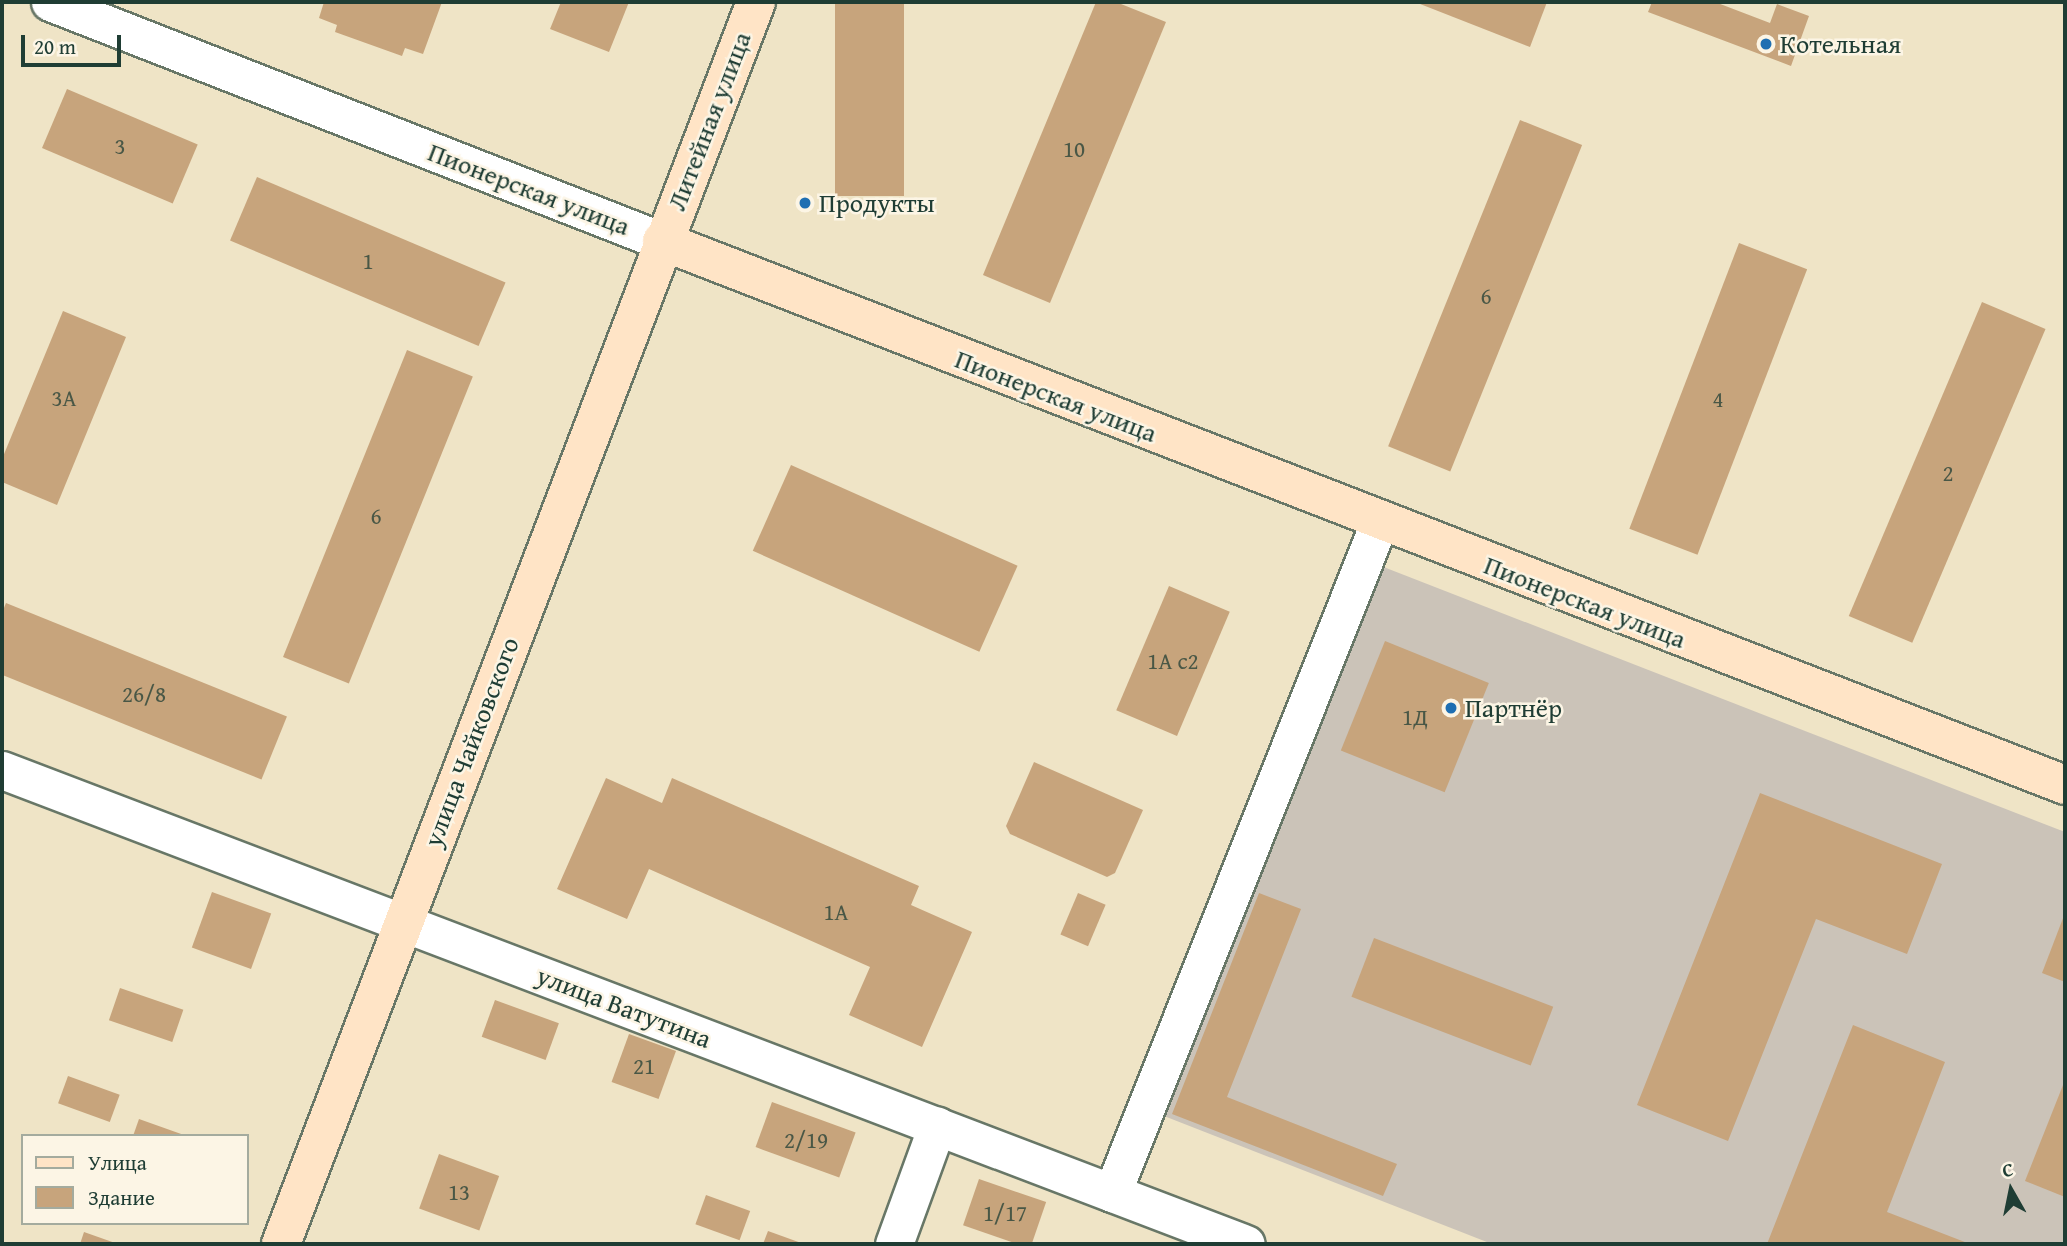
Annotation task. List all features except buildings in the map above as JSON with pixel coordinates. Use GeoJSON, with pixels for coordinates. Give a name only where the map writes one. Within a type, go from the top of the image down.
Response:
{"type":"FeatureCollection","features":[{"type":"Feature","properties":{"kind":"street","name":"Пионерская улица"},"geometry":{"type":"LineString","coordinates":[[50,2],[1379,523],[2065,785]]}},
{"type":"Feature","properties":{"kind":"street","name":"Литейная улица"},"geometry":{"type":"LineString","coordinates":[[662,241],[756,2]]}},
{"type":"Feature","properties":{"kind":"street","name":"улица Чайковского"},"geometry":{"type":"LineString","coordinates":[[281,1244],[662,241]]}},
{"type":"Feature","properties":{"kind":"street"},"geometry":{"type":"LineString","coordinates":[[1112,1193],[1379,523]]}},
{"type":"Feature","properties":{"kind":"street","name":"улица Ватутина"},"geometry":{"type":"LineString","coordinates":[[2,770],[1245,1244]]}},
{"type":"Feature","properties":{"kind":"street"},"geometry":{"type":"LineString","coordinates":[[894,1244],[937,1126]]}},
{"type":"Feature","properties":{"kind":"shaded area"},"geometry":{"type":"Polygon","coordinates":[[[1381,566],[2065,832],[2065,1244],[1492,1244],[1164,1116],[1381,566]]]}},
{"type":"Feature","properties":{"kind":"place","name":"Котельная"},"geometry":{"type":"Point","coordinates":[1766,44]}},
{"type":"Feature","properties":{"kind":"place","name":"Продукты"},"geometry":{"type":"Point","coordinates":[805,203]}},
{"type":"Feature","properties":{"kind":"place","name":"Партнёр"},"geometry":{"type":"Point","coordinates":[1451,708]}}]}
